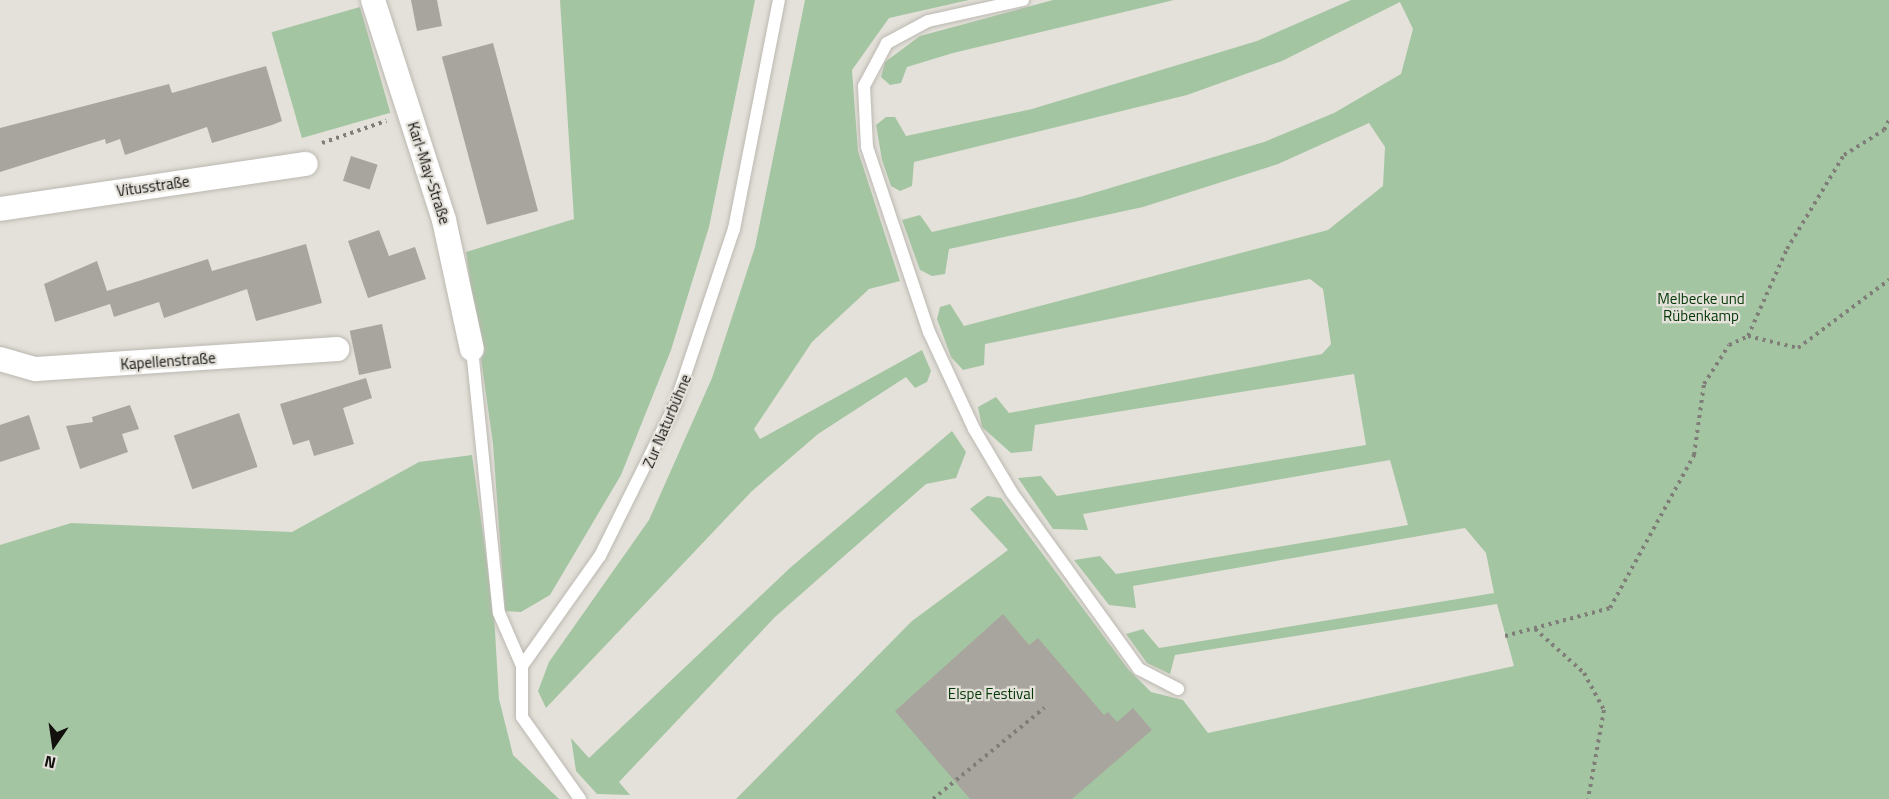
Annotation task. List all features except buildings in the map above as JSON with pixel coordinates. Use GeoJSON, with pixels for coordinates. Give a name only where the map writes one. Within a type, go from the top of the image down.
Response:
{"type":"FeatureCollection","features":[{"type":"Feature","properties":{"kind":"street","name":"Karl-May-Straße"},"geometry":{"type":"LineString","coordinates":[[373,0],[454,256],[471,349]]}},
{"type":"Feature","properties":{"kind":"street","name":"Vitusstraße"},"geometry":{"type":"LineString","coordinates":[[0,209],[306,164]]}},
{"type":"Feature","properties":{"kind":"street","name":"Kapellenstraße"},"geometry":{"type":"LineString","coordinates":[[0,359],[36,369],[337,349]]}},
{"type":"Feature","properties":{"kind":"lane","name":"Zur Naturbühne"},"geometry":{"type":"LineString","coordinates":[[522,666],[606,546],[675,405],[734,229],[779,0]]}},
{"type":"Feature","properties":{"kind":"lane"},"geometry":{"type":"LineString","coordinates":[[1023,0],[928,21],[886,43],[864,86],[867,147],[929,332],[974,429],[1012,493],[1139,669],[1178,689]]}},
{"type":"Feature","properties":{"kind":"lane"},"geometry":{"type":"LineString","coordinates":[[471,349],[499,613],[522,666],[522,717],[580,799]]}},
{"type":"Feature","properties":{"kind":"path"},"geometry":{"type":"LineString","coordinates":[[306,164],[304,148],[409,113]]}},
{"type":"Feature","properties":{"kind":"path"},"geometry":{"type":"LineString","coordinates":[[1748,336],[1787,249],[1844,155],[1884,130],[1889,120]]}},
{"type":"Feature","properties":{"kind":"path"},"geometry":{"type":"LineString","coordinates":[[1506,636],[1610,608],[1694,455],[1704,384],[1729,345],[1748,336],[1798,348],[1889,280]]}},
{"type":"Feature","properties":{"kind":"path"},"geometry":{"type":"LineString","coordinates":[[1535,629],[1584,673],[1604,710],[1588,799]]}},
{"type":"Feature","properties":{"kind":"path"},"geometry":{"type":"LineString","coordinates":[[933,799],[1044,708]]}},
{"type":"Feature","properties":{"kind":"green space"},"geometry":{"type":"Polygon","coordinates":[[[560,0],[755,0],[709,227],[671,350],[621,475],[550,595],[521,612],[505,611],[493,444],[466,252],[574,219],[560,0]]]}},
{"type":"Feature","properties":{"kind":"green space"},"geometry":{"type":"Polygon","coordinates":[[[805,0],[969,0],[889,18],[852,70],[858,151],[900,281],[869,289],[812,342],[754,429],[760,439],[922,350],[931,371],[927,382],[915,388],[906,377],[818,434],[752,491],[546,708],[538,691],[549,662],[649,520],[712,378],[755,247],[805,0]]]}},
{"type":"Feature","properties":{"kind":"green space"},"geometry":{"type":"Polygon","coordinates":[[[1053,0],[1174,0],[953,53],[907,67],[901,83],[890,85],[881,77],[885,62],[920,36],[1053,0]]]}},
{"type":"Feature","properties":{"kind":"green space"},"geometry":{"type":"Polygon","coordinates":[[[1351,0],[1889,0],[1889,799],[736,799],[912,621],[1008,550],[970,509],[987,496],[1001,498],[1128,669],[1151,692],[1183,700],[1208,733],[1514,666],[1497,604],[1175,655],[1170,674],[1147,663],[1126,634],[1143,629],[1159,648],[1494,593],[1486,553],[1465,528],[1133,586],[1136,608],[1109,605],[1074,560],[1100,556],[1116,574],[1408,525],[1390,460],[1083,514],[1088,530],[1053,529],[1018,478],[1041,476],[1057,496],[1366,445],[1354,374],[1035,425],[1032,451],[1011,453],[982,427],[978,407],[996,397],[1009,413],[1322,354],[1331,344],[1323,289],[1310,279],[985,344],[984,365],[963,370],[951,357],[937,319],[940,307],[950,304],[964,326],[1328,230],[1383,186],[1385,147],[1369,123],[1278,164],[1143,207],[949,249],[945,274],[932,276],[920,270],[902,220],[920,215],[932,232],[1080,197],[1264,142],[1334,113],[1401,74],[1413,29],[1400,2],[1282,61],[1187,95],[914,162],[912,186],[900,191],[891,186],[882,160],[876,125],[886,117],[895,117],[906,136],[1032,109],[1257,41],[1351,0]]]}},
{"type":"Feature","properties":{"kind":"green space"},"geometry":{"type":"Polygon","coordinates":[[[360,7],[390,113],[302,138],[272,32],[360,7]]]}},
{"type":"Feature","properties":{"kind":"green space"},"geometry":{"type":"Polygon","coordinates":[[[952,431],[966,452],[956,478],[926,484],[775,617],[619,782],[630,795],[597,794],[576,771],[571,738],[589,758],[791,567],[952,431]]]}},
{"type":"Feature","properties":{"kind":"green space"},"geometry":{"type":"Polygon","coordinates":[[[472,455],[494,614],[499,699],[513,755],[559,799],[0,799],[0,545],[71,523],[292,532],[419,462],[472,455]]]}},
{"type":"Feature","properties":{"kind":"park label","name":"Melbecke und Rübenkamp"},"geometry":{"type":"Point","coordinates":[1701,306]}},
{"type":"Feature","properties":{"kind":"park label","name":"Elspe Festival"},"geometry":{"type":"Point","coordinates":[991,694]}}]}
